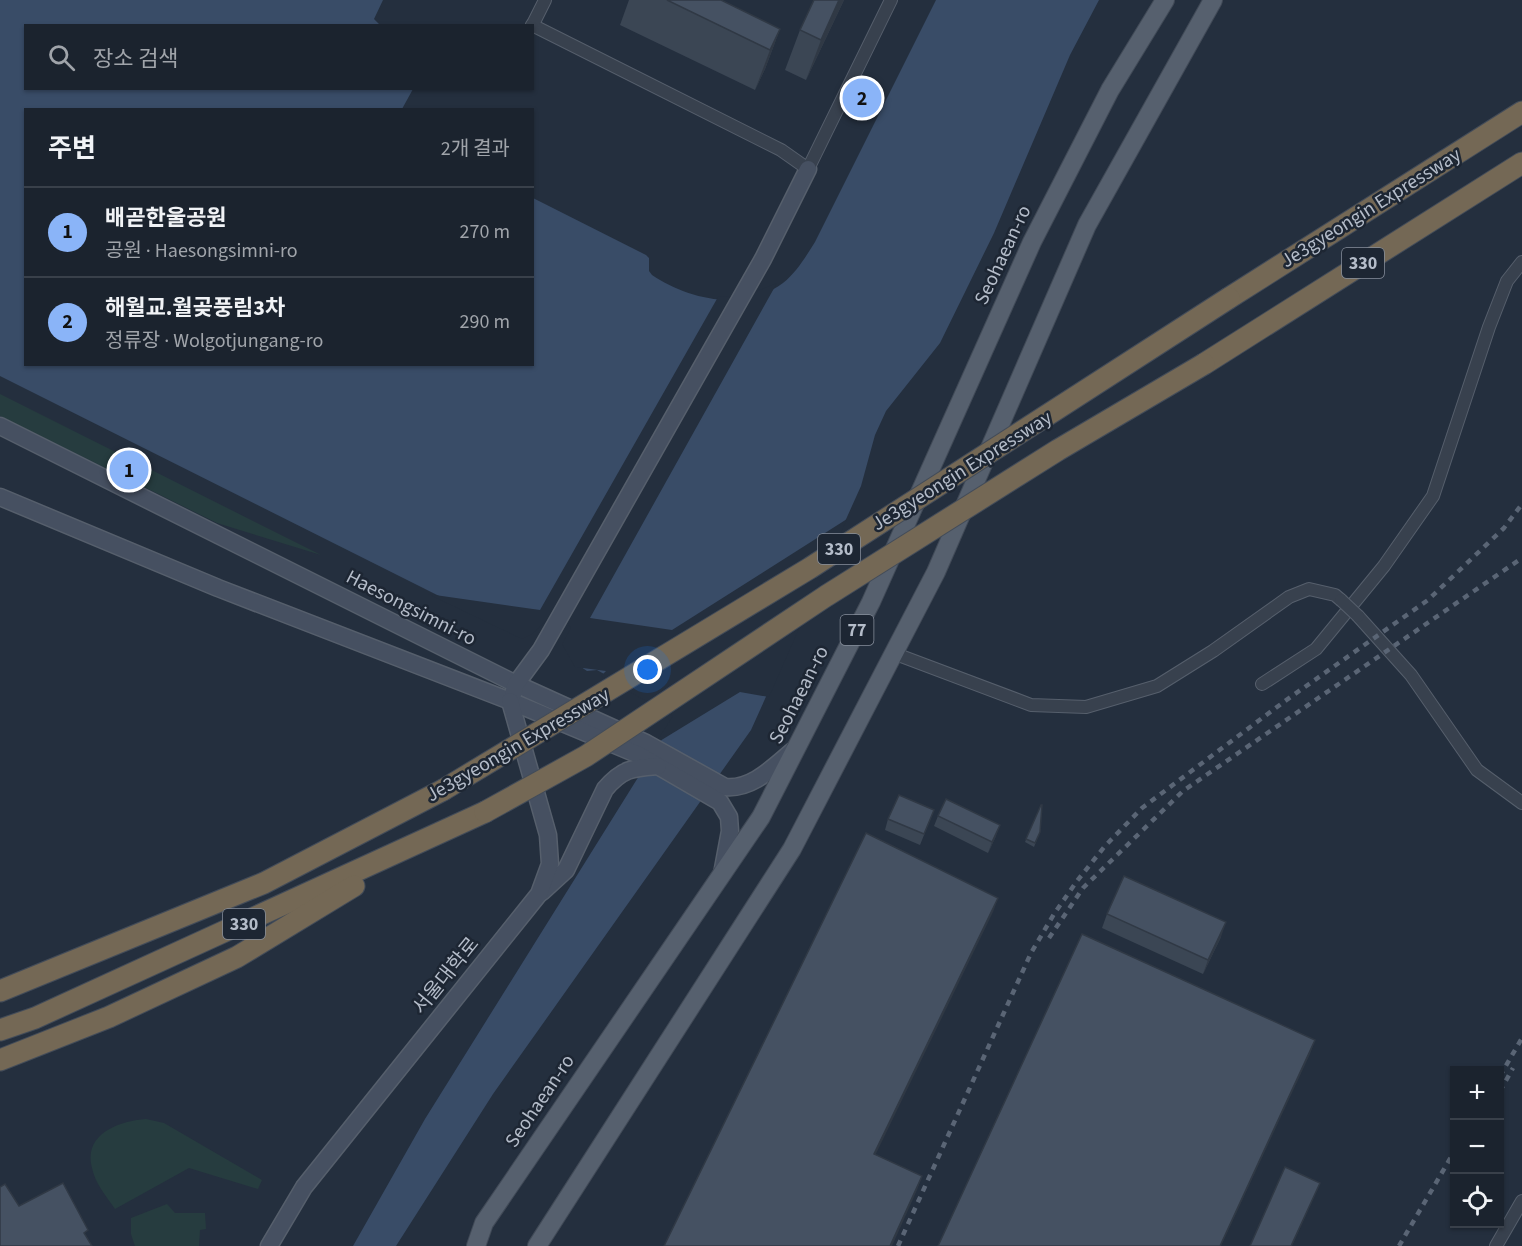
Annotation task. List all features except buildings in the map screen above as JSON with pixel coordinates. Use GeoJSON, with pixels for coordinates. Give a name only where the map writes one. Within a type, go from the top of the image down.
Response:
{"type":"FeatureCollection","features":[{"type":"Feature","properties":{"kind":"highway","name":"Je3gyeongin Expressway"},"geometry":{"type":"LineString","coordinates":[[0,992],[264,883],[443,790],[800,574],[1522,112]]}},
{"type":"Feature","properties":{"kind":"highway","name":"Je3gyeongin Expressway"},"geometry":{"type":"LineString","coordinates":[[0,1030],[35,1018],[451,828],[485,812],[586,756],[826,596],[1058,450],[1204,364],[1522,163]]}},
{"type":"Feature","properties":{"kind":"highway"},"geometry":{"type":"LineString","coordinates":[[0,1060],[109,1017],[237,957],[451,828]]}},
{"type":"Feature","properties":{"kind":"main road","name":"Seohaean-ro"},"geometry":{"type":"LineString","coordinates":[[476,1246],[484,1223],[761,817],[871,602],[1032,242],[1110,90],[1165,0]]}},
{"type":"Feature","properties":{"kind":"main road","name":"77"},"geometry":{"type":"LineString","coordinates":[[538,1245],[792,849],[949,545],[1087,225],[1213,0]]}},
{"type":"Feature","properties":{"kind":"main road"},"geometry":{"type":"LineString","coordinates":[[510,701],[516,684],[541,650],[764,259],[808,169]]}},
{"type":"Feature","properties":{"kind":"main road","name":"Haesongsimni-ro"},"geometry":{"type":"LineString","coordinates":[[0,426],[516,684],[646,743],[725,787],[736,788],[749,785],[798,747]]}},
{"type":"Feature","properties":{"kind":"main road"},"geometry":{"type":"LineString","coordinates":[[0,497],[218,588],[510,701],[639,755],[720,802],[729,817],[730,831],[722,874]]}},
{"type":"Feature","properties":{"kind":"main road","name":"서울대학로"},"geometry":{"type":"LineString","coordinates":[[269,1246],[303,1187],[539,894],[550,864],[548,836],[510,701]]}},
{"type":"Feature","properties":{"kind":"main road"},"geometry":{"type":"LineString","coordinates":[[539,894],[566,870],[582,843],[605,789],[615,777],[629,769],[658,766]]}},
{"type":"Feature","properties":{"kind":"main road"},"geometry":{"type":"LineString","coordinates":[[469,1246],[484,1223]]}},
{"type":"Feature","properties":{"kind":"street"},"geometry":{"type":"LineString","coordinates":[[532,24],[544,0]]}},
{"type":"Feature","properties":{"kind":"street"},"geometry":{"type":"LineString","coordinates":[[534,26],[781,150],[808,169],[891,0]]}},
{"type":"Feature","properties":{"kind":"street"},"geometry":{"type":"LineString","coordinates":[[1262,684],[1316,649],[1384,566],[1433,496],[1492,317],[1506,281],[1522,262]]}},
{"type":"Feature","properties":{"kind":"street"},"geometry":{"type":"LineString","coordinates":[[893,654],[1031,705],[1086,707],[1157,686],[1213,651],[1289,597],[1309,589],[1335,595],[1358,616],[1411,675],[1477,770],[1522,802]]}},
{"type":"Feature","properties":{"kind":"street"},"geometry":{"type":"LineString","coordinates":[[1496,1246],[1522,1201]]}},
{"type":"Feature","properties":{"kind":"green space"},"geometry":{"type":"Polygon","coordinates":[[[0,394],[321,555],[217,523],[0,416],[0,394]]]}},
{"type":"Feature","properties":{"kind":"green space"},"geometry":{"type":"Polygon","coordinates":[[[146,1119],[164,1123],[262,1180],[258,1189],[189,1168],[115,1209],[93,1174],[91,1156],[93,1146],[98,1138],[115,1126],[146,1119]]]}},
{"type":"Feature","properties":{"kind":"green space"},"geometry":{"type":"Polygon","coordinates":[[[167,1204],[175,1213],[205,1213],[206,1229],[200,1230],[199,1246],[135,1246],[131,1234],[131,1218],[167,1204]]]}},
{"type":"Feature","properties":{"kind":"water"},"geometry":{"type":"Polygon","coordinates":[[[0,0],[383,0],[374,19],[379,24],[24,24],[24,90],[412,90],[403,108],[24,108],[24,366],[534,366],[534,199],[646,255],[649,258],[649,271],[667,284],[699,296],[717,299],[751,298],[783,283],[801,264],[815,242],[936,0],[1099,0],[1070,55],[994,233],[940,343],[886,411],[875,435],[861,486],[751,730],[493,1094],[396,1246],[353,1246],[425,1119],[677,715],[597,670],[587,671],[575,663],[574,629],[563,612],[489,621],[0,376],[0,0]]]}},
{"type":"Feature","properties":{"kind":"pier"},"geometry":{"type":"Polygon","coordinates":[[[777,283],[590,618],[672,630],[847,519],[769,697],[740,692],[655,744],[673,716],[601,676],[606,671],[575,667],[562,644],[571,628],[561,614],[554,613],[532,634],[522,639],[428,594],[540,610],[718,297],[745,296],[777,283]]]}},
{"type":"Feature","properties":{"kind":"railway"},"geometry":{"type":"LineString","coordinates":[[898,1246],[1031,953],[1054,914],[1105,846],[1142,808],[1285,701],[1428,600],[1504,528],[1522,504]]}},
{"type":"Feature","properties":{"kind":"railway"},"geometry":{"type":"LineString","coordinates":[[1049,938],[1083,888],[1183,791],[1522,558]]}},
{"type":"Feature","properties":{"kind":"railway"},"geometry":{"type":"LineString","coordinates":[[1504,1069],[1522,1038]]}},
{"type":"Feature","properties":{"kind":"railway"},"geometry":{"type":"LineString","coordinates":[[1504,1084],[1513,1068]]}},
{"type":"Feature","properties":{"kind":"railway"},"geometry":{"type":"LineString","coordinates":[[1399,1246],[1450,1159]]}},
{"type":"Feature","properties":{"kind":"place","name":"해월교.월곶풍림3차"},"geometry":{"type":"Point","coordinates":[862,98]}},
{"type":"Feature","properties":{"kind":"place","name":"배곧한울공원"},"geometry":{"type":"Point","coordinates":[129,470]}}]}
